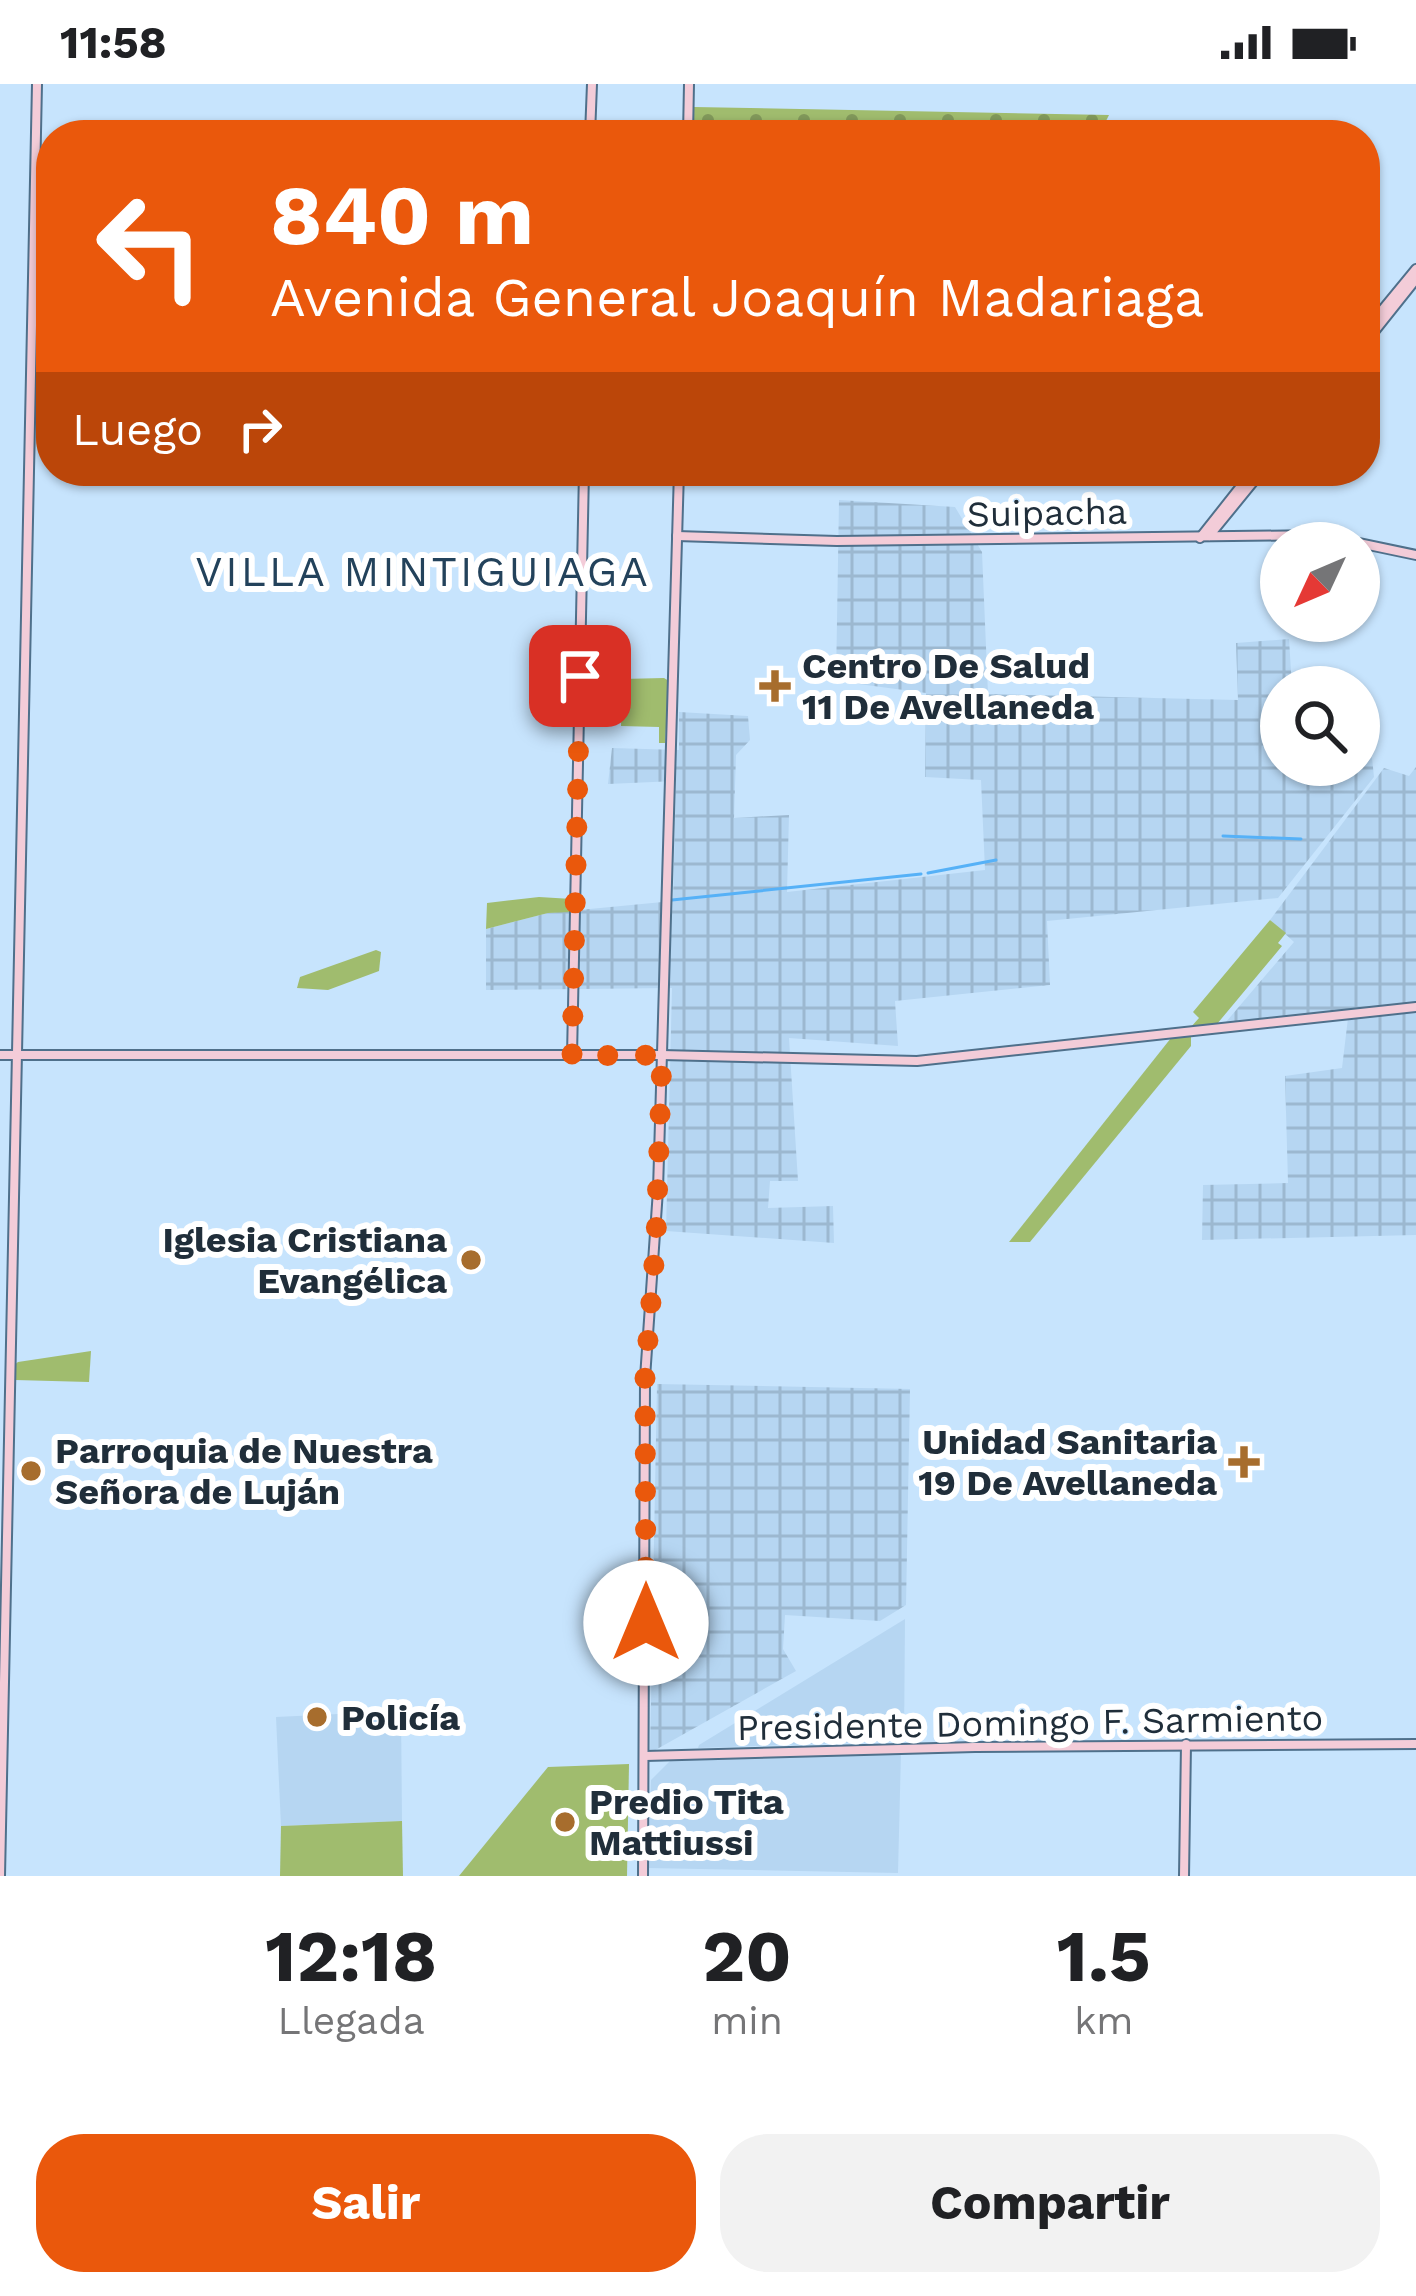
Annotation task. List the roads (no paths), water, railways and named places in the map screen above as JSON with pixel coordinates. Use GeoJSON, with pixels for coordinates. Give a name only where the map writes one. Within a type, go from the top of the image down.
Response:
{"type":"FeatureCollection","features":[{"type":"Feature","properties":{"kind":"street"},"geometry":{"type":"LineString","coordinates":[[36,120],[37,84]]}},
{"type":"Feature","properties":{"kind":"street"},"geometry":{"type":"LineString","coordinates":[[591,120],[592,84]]}},
{"type":"Feature","properties":{"kind":"street"},"geometry":{"type":"LineString","coordinates":[[688,120],[689,84]]}},
{"type":"Feature","properties":{"kind":"street"},"geometry":{"type":"LineString","coordinates":[[0,1876],[36,135]]}},
{"type":"Feature","properties":{"kind":"street"},"geometry":{"type":"LineString","coordinates":[[1380,312],[1416,268]]}},
{"type":"Feature","properties":{"kind":"street"},"geometry":{"type":"LineString","coordinates":[[1380,324],[1416,279]]}},
{"type":"Feature","properties":{"kind":"street"},"geometry":{"type":"LineString","coordinates":[[572,1056],[584,486]]}},
{"type":"Feature","properties":{"kind":"street"},"geometry":{"type":"LineString","coordinates":[[643,1876],[645,1378],[656,1238],[679,486]]}},
{"type":"Feature","properties":{"kind":"street"},"geometry":{"type":"LineString","coordinates":[[1204,537],[1245,486]]}},
{"type":"Feature","properties":{"kind":"street","name":"Suipacha"},"geometry":{"type":"LineString","coordinates":[[677,536],[837,541],[1325,535],[1416,555]]}},
{"type":"Feature","properties":{"kind":"street"},"geometry":{"type":"LineString","coordinates":[[0,1054],[662,1055],[916,1061],[1416,1007]]}},
{"type":"Feature","properties":{"kind":"street"},"geometry":{"type":"LineString","coordinates":[[1184,1876],[1186,1744]]}},
{"type":"Feature","properties":{"kind":"street","name":"Presidente Domingo F. Sarmiento"},"geometry":{"type":"LineString","coordinates":[[643,1760],[1186,1744],[1416,1744]]}},
{"type":"Feature","properties":{"kind":"waterway"},"geometry":{"type":"LineString","coordinates":[[1223,836],[1301,839]]}},
{"type":"Feature","properties":{"kind":"waterway"},"geometry":{"type":"LineString","coordinates":[[928,873],[996,860]]}},
{"type":"Feature","properties":{"kind":"waterway"},"geometry":{"type":"LineString","coordinates":[[672,900],[921,874]]}},
{"type":"Feature","properties":{"kind":"place","name":"Centro De Salud 11 De Avellaneda"},"geometry":{"type":"Point","coordinates":[775,686]}},
{"type":"Feature","properties":{"kind":"place","name":"Iglesia Cristiana Evangélica"},"geometry":{"type":"Point","coordinates":[471,1260]}},
{"type":"Feature","properties":{"kind":"place","name":"Unidad Sanitaria 19 De Avellaneda"},"geometry":{"type":"Point","coordinates":[1244,1462]}},
{"type":"Feature","properties":{"kind":"place","name":"Parroquia de Nuestra Señora de Luján"},"geometry":{"type":"Point","coordinates":[31,1471]}},
{"type":"Feature","properties":{"kind":"place","name":"Policía"},"geometry":{"type":"Point","coordinates":[317,1717]}},
{"type":"Feature","properties":{"kind":"place","name":"Predio Tita Mattiussi"},"geometry":{"type":"Point","coordinates":[565,1822]}},
{"type":"Feature","properties":{"kind":"district","name":"VILLA MINTIGUIAGA"},"geometry":{"type":"Point","coordinates":[423,571]}}]}
